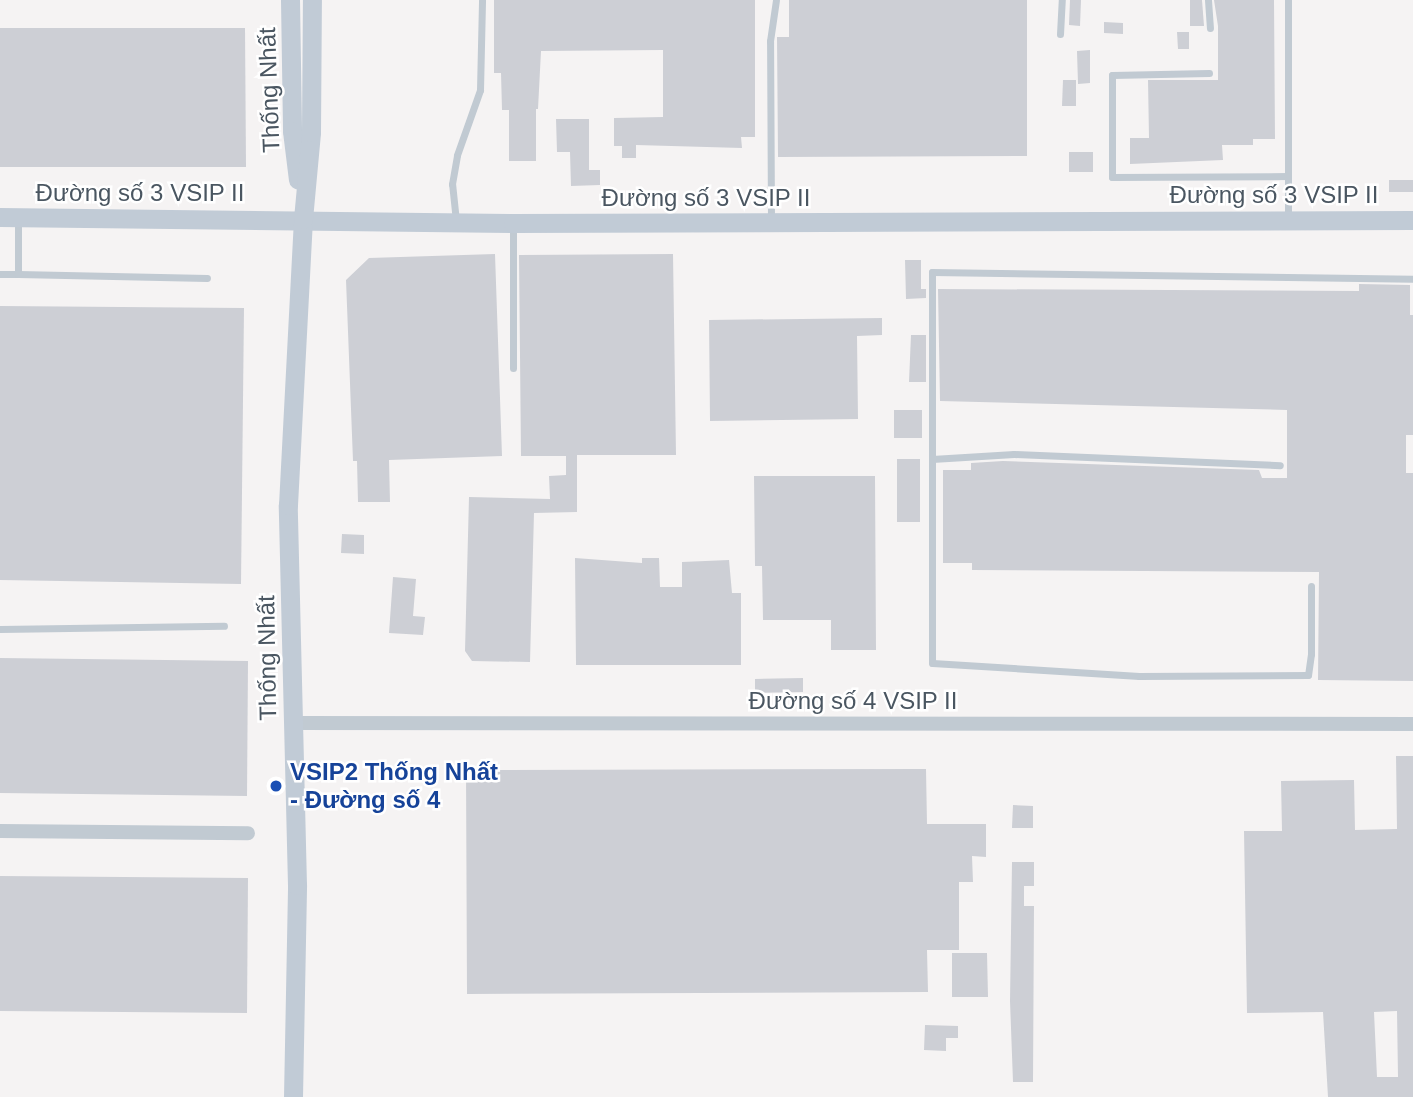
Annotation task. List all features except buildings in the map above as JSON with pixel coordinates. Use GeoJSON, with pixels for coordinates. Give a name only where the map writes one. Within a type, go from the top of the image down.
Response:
{"type":"FeatureCollection","features":[{"type":"Feature","properties":{"kind":"street","name":"Thống Nhất"},"geometry":{"type":"LineString","coordinates":[[290,0],[292,131],[303,219]]}},
{"type":"Feature","properties":{"kind":"street","name":"Thống Nhất"},"geometry":{"type":"LineString","coordinates":[[293,1097],[297,885],[288,505],[303,219],[311,132],[312,0]]}},
{"type":"Feature","properties":{"kind":"street","name":"Đường số 3 VSIP II"},"geometry":{"type":"LineString","coordinates":[[9,217],[513,223],[1413,220]]}},
{"type":"Feature","properties":{"kind":"street","name":"Đường số 4 VSIP II"},"geometry":{"type":"LineString","coordinates":[[293,723],[1413,724]]}},
{"type":"Feature","properties":{"kind":"street"},"geometry":{"type":"LineString","coordinates":[[0,831],[248,833]]}},
{"type":"Feature","properties":{"kind":"lane"},"geometry":{"type":"LineString","coordinates":[[456,221],[452,184],[457,155],[480,90],[482,0]]}},
{"type":"Feature","properties":{"kind":"lane"},"geometry":{"type":"LineString","coordinates":[[771,222],[770,41],[776,0]]}},
{"type":"Feature","properties":{"kind":"lane"},"geometry":{"type":"LineString","coordinates":[[1060,34],[1062,0]]}},
{"type":"Feature","properties":{"kind":"lane"},"geometry":{"type":"LineString","coordinates":[[1209,0],[1210,28]]}},
{"type":"Feature","properties":{"kind":"lane"},"geometry":{"type":"LineString","coordinates":[[1288,0],[1288,220]]}},
{"type":"Feature","properties":{"kind":"lane"},"geometry":{"type":"LineString","coordinates":[[1209,73],[1112,75],[1112,177],[1288,176]]}},
{"type":"Feature","properties":{"kind":"lane"},"geometry":{"type":"LineString","coordinates":[[9,217],[18,274]]}},
{"type":"Feature","properties":{"kind":"lane"},"geometry":{"type":"LineString","coordinates":[[513,223],[513,368]]}},
{"type":"Feature","properties":{"kind":"lane"},"geometry":{"type":"LineString","coordinates":[[1311,586],[1311,654],[1308,675],[1139,676],[932,663],[932,272],[1413,279]]}},
{"type":"Feature","properties":{"kind":"lane"},"geometry":{"type":"LineString","coordinates":[[0,274],[207,278]]}},
{"type":"Feature","properties":{"kind":"lane"},"geometry":{"type":"LineString","coordinates":[[932,458],[1014,454],[1280,465]]}},
{"type":"Feature","properties":{"kind":"lane"},"geometry":{"type":"LineString","coordinates":[[0,629],[224,626]]}},
{"type":"Feature","properties":{"kind":"place","name":"VSIP2 Thống Nhất - Đường số 4"},"geometry":{"type":"Point","coordinates":[276,786]}}]}
